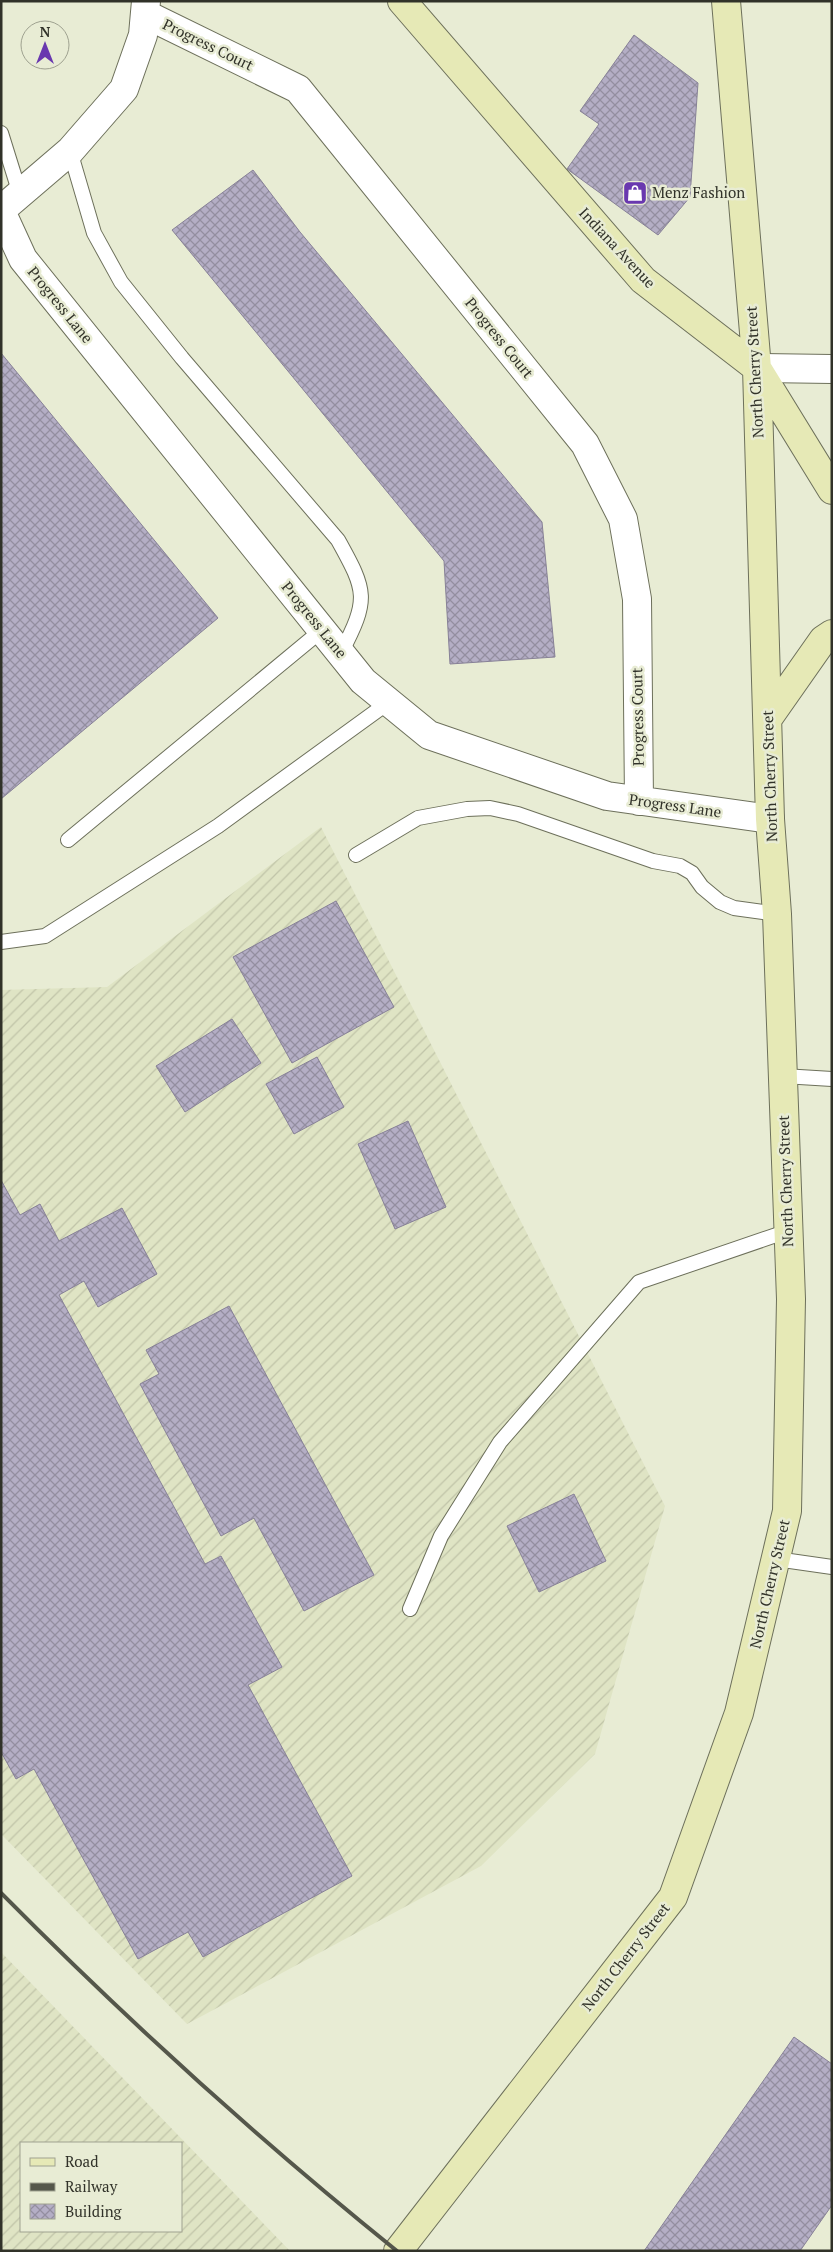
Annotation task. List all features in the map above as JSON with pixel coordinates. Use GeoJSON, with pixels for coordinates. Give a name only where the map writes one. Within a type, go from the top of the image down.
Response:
{"type":"FeatureCollection","features":[{"type":"Feature","properties":{"kind":"main road","name":"Indiana Avenue"},"geometry":{"type":"LineString","coordinates":[[402,1],[643,280],[757,368],[832,490]]}},
{"type":"Feature","properties":{"kind":"main road","name":"North Cherry Street"},"geometry":{"type":"LineString","coordinates":[[398,2251],[673,1897],[739,1713],[787,1511],[790,1299],[777,914],[770,819],[769,717],[757,368],[726,1]]}},
{"type":"Feature","properties":{"kind":"main road"},"geometry":{"type":"LineString","coordinates":[[769,717],[823,640],[832,634]]}},
{"type":"Feature","properties":{"kind":"street"},"geometry":{"type":"LineString","coordinates":[[8,205],[70,151],[124,88],[143,35],[146,8]]}},
{"type":"Feature","properties":{"kind":"street","name":"Progress Court"},"geometry":{"type":"LineString","coordinates":[[146,8],[298,89],[586,444],[623,519],[637,599],[639,801]]}},
{"type":"Feature","properties":{"kind":"street","name":"Progress Lane"},"geometry":{"type":"LineString","coordinates":[[8,205],[23,259],[364,681],[429,735],[607,796],[770,819]]}},
{"type":"Feature","properties":{"kind":"street"},"geometry":{"type":"LineString","coordinates":[[757,368],[832,369]]}},
{"type":"Feature","properties":{"kind":"lane"},"geometry":{"type":"LineString","coordinates":[[1,133],[8,205]]}},
{"type":"Feature","properties":{"kind":"lane"},"geometry":{"type":"LineString","coordinates":[[70,151],[94,233],[121,282],[182,358],[338,540],[352,564],[363,597],[355,626],[341,653]]}},
{"type":"Feature","properties":{"kind":"lane"},"geometry":{"type":"LineString","coordinates":[[68,840],[322,630]]}},
{"type":"Feature","properties":{"kind":"lane"},"geometry":{"type":"LineString","coordinates":[[1,942],[45,936],[218,826],[389,702]]}},
{"type":"Feature","properties":{"kind":"lane"},"geometry":{"type":"LineString","coordinates":[[356,855],[418,818],[467,809],[490,808],[518,814],[653,861],[680,866],[692,873],[706,892],[720,902],[734,908],[777,914]]}},
{"type":"Feature","properties":{"kind":"lane"},"geometry":{"type":"LineString","coordinates":[[783,1076],[832,1079]]}},
{"type":"Feature","properties":{"kind":"lane"},"geometry":{"type":"LineString","coordinates":[[410,1609],[440,1536],[500,1442],[639,1282],[788,1231]]}},
{"type":"Feature","properties":{"kind":"lane"},"geometry":{"type":"LineString","coordinates":[[776,1559],[832,1567]]}},
{"type":"Feature","properties":{"kind":"shaded area"},"geometry":{"type":"Polygon","coordinates":[[[321,827],[665,1506],[595,1754],[481,1866],[187,2024],[1,1834],[1,990],[107,987],[321,827]]]}},
{"type":"Feature","properties":{"kind":"shaded area"},"geometry":{"type":"Polygon","coordinates":[[[1,1952],[290,2251],[1,2251],[1,1952]]]}},
{"type":"Feature","properties":{"kind":"building"},"geometry":{"type":"Polygon","coordinates":[[[634,35],[698,83],[690,197],[658,235],[567,169],[599,124],[580,111],[634,35]]]}},
{"type":"Feature","properties":{"kind":"building"},"geometry":{"type":"Polygon","coordinates":[[[253,170],[300,232],[542,522],[555,657],[450,664],[444,561],[172,230],[253,170]]]}},
{"type":"Feature","properties":{"kind":"building"},"geometry":{"type":"Polygon","coordinates":[[[1,353],[218,618],[1,799],[1,353]]]}},
{"type":"Feature","properties":{"kind":"building"},"geometry":{"type":"Polygon","coordinates":[[[336,901],[394,1007],[292,1063],[233,957],[336,901]]]}},
{"type":"Feature","properties":{"kind":"building"},"geometry":{"type":"Polygon","coordinates":[[[232,1019],[261,1063],[185,1112],[156,1066],[232,1019]]]}},
{"type":"Feature","properties":{"kind":"building"},"geometry":{"type":"Polygon","coordinates":[[[317,1057],[344,1107],[294,1134],[266,1084],[317,1057]]]}},
{"type":"Feature","properties":{"kind":"building"},"geometry":{"type":"Polygon","coordinates":[[[408,1121],[446,1207],[395,1229],[358,1144],[408,1121]]]}},
{"type":"Feature","properties":{"kind":"building"},"geometry":{"type":"Polygon","coordinates":[[[1,1180],[20,1215],[40,1204],[59,1241],[122,1208],[157,1274],[98,1307],[84,1281],[59,1295],[205,1564],[221,1556],[282,1667],[248,1685],[352,1876],[203,1957],[188,1932],[138,1959],[34,1769],[16,1779],[1,1752],[1,1180]]]}},
{"type":"Feature","properties":{"kind":"building"},"geometry":{"type":"Polygon","coordinates":[[[229,1306],[374,1575],[304,1611],[254,1518],[221,1536],[140,1384],[159,1374],[146,1350],[229,1306]]]}},
{"type":"Feature","properties":{"kind":"building"},"geometry":{"type":"Polygon","coordinates":[[[574,1494],[606,1561],[539,1592],[507,1526],[574,1494]]]}},
{"type":"Feature","properties":{"kind":"building"},"geometry":{"type":"Polygon","coordinates":[[[794,2037],[832,2064],[832,2205],[800,2251],[644,2251],[794,2037]]]}},
{"type":"Feature","properties":{"kind":"railway"},"geometry":{"type":"LineString","coordinates":[[1,1893],[96,1987],[194,2078],[294,2166],[397,2251]]}},
{"type":"Feature","properties":{"kind":"place","name":"Menz Fashion"},"geometry":{"type":"Point","coordinates":[635,193]}}]}
